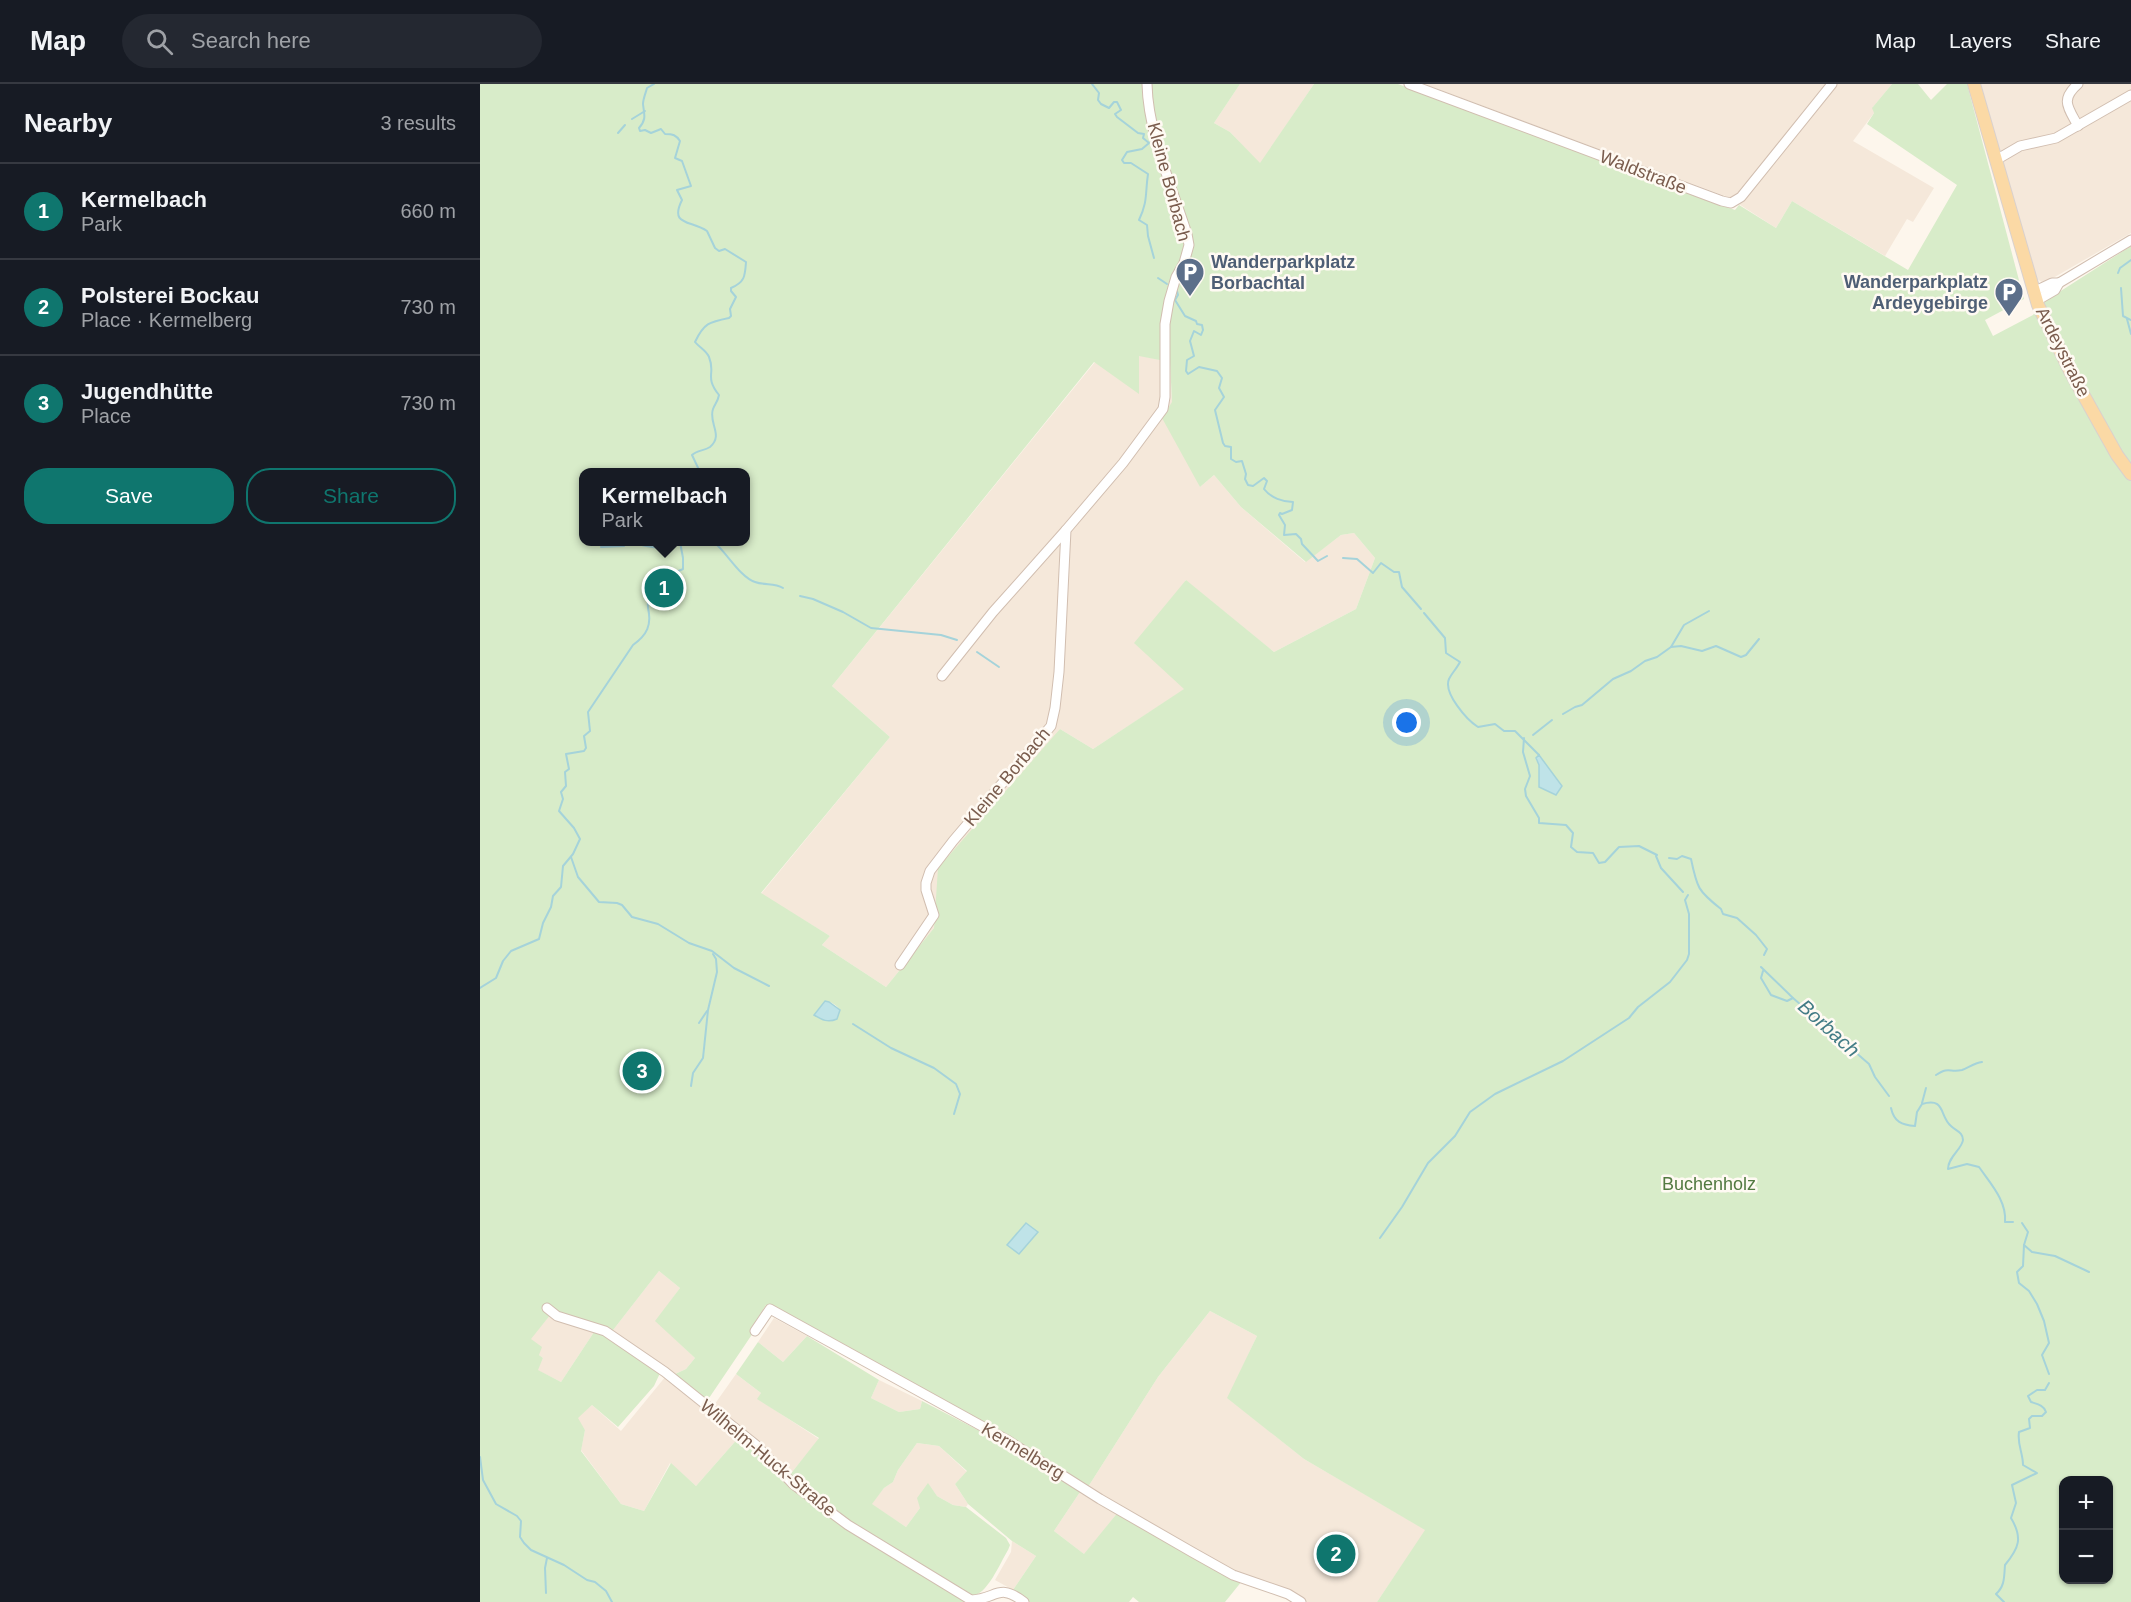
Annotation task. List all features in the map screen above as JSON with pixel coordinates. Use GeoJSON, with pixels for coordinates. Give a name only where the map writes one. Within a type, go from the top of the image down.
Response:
{"type":"FeatureCollection","features":[{"type":"Feature","properties":{"kind":"main road","name":"Ardeystraße"},"geometry":{"type":"LineString","coordinates":[[1974,84],[2035,297],[2070,371],[2117,455],[2131,474]]}},
{"type":"Feature","properties":{"kind":"street","name":"Kleine Borbach"},"geometry":{"type":"LineString","coordinates":[[942,676],[993,612],[1066,530],[1155,422],[1163,409],[1165,324],[1176,277],[1184,263],[1189,245],[1156,138],[1148,103],[1147,84]]}},
{"type":"Feature","properties":{"kind":"street","name":"Waldstraße"},"geometry":{"type":"LineString","coordinates":[[1409,84],[1731,203],[1741,197],[1832,84]]}},
{"type":"Feature","properties":{"kind":"street"},"geometry":{"type":"LineString","coordinates":[[2078,84],[2068,93],[2067,105],[2078,126]]}},
{"type":"Feature","properties":{"kind":"street"},"geometry":{"type":"LineString","coordinates":[[1996,160],[2020,146],[2056,138],[2131,95]]}},
{"type":"Feature","properties":{"kind":"street"},"geometry":{"type":"LineString","coordinates":[[2035,297],[2052,283],[2059,283],[2131,240]]}},
{"type":"Feature","properties":{"kind":"street","name":"Kleine Borbach"},"geometry":{"type":"LineString","coordinates":[[900,965],[934,915],[926,890],[930,871],[945,850],[1051,726],[1059,672],[1066,530]]}},
{"type":"Feature","properties":{"kind":"street","name":"Wilhelm-Huck-Straße"},"geometry":{"type":"LineString","coordinates":[[547,1308],[557,1316],[605,1331],[665,1372],[756,1445],[793,1484],[876,1543],[908,1560],[971,1600],[1001,1592],[1013,1594],[1023,1602]]}},
{"type":"Feature","properties":{"kind":"street","name":"Kermelberg"},"geometry":{"type":"LineString","coordinates":[[755,1331],[770,1309],[1007,1440],[1101,1499],[1233,1575],[1288,1594],[1301,1602]]}},
{"type":"Feature","properties":{"kind":"shaded area"},"geometry":{"type":"Polygon","coordinates":[[[1240,84],[1314,84],[1260,164],[1230,132],[1214,123],[1240,84]]]}},
{"type":"Feature","properties":{"kind":"shaded area"},"geometry":{"type":"Polygon","coordinates":[[[1424,84],[1892,84],[1873,107],[1874,113],[1853,141],[1934,188],[1913,222],[1907,219],[1885,256],[1792,201],[1776,228],[1728,197],[1424,84]]]}},
{"type":"Feature","properties":{"kind":"shaded area"},"geometry":{"type":"Polygon","coordinates":[[[1981,84],[2131,84],[2131,233],[2053,278],[2042,282],[2035,278],[1981,84]]]}},
{"type":"Feature","properties":{"kind":"shaded area"},"geometry":{"type":"Polygon","coordinates":[[[1139,355],[1170,362],[1172,402],[1200,487],[1214,475],[1241,507],[1305,562],[1341,535],[1354,533],[1375,558],[1356,609],[1274,652],[1185,580],[1185,689],[1093,749],[1060,729],[937,903],[934,928],[886,987],[822,945],[830,936],[761,894],[890,737],[832,686],[1095,362],[1139,393],[1139,355]]]}},
{"type":"Feature","properties":{"kind":"shaded area"},"geometry":{"type":"Polygon","coordinates":[[[659,1271],[680,1288],[656,1321],[695,1358],[686,1369],[673,1375],[610,1334],[659,1271]]]}},
{"type":"Feature","properties":{"kind":"shaded area"},"geometry":{"type":"Polygon","coordinates":[[[1210,1311],[1257,1336],[1228,1398],[1304,1459],[1426,1530],[1377,1602],[1306,1602],[1290,1592],[1257,1578],[1234,1572],[1119,1511],[1085,1555],[1054,1531],[1082,1489],[1088,1487],[1158,1377],[1210,1311]]]}},
{"type":"Feature","properties":{"kind":"shaded area"},"geometry":{"type":"Polygon","coordinates":[[[551,1314],[596,1329],[561,1382],[537,1370],[543,1358],[530,1339],[551,1314]]]}},
{"type":"Feature","properties":{"kind":"shaded area"},"geometry":{"type":"Polygon","coordinates":[[[774,1318],[807,1336],[783,1362],[758,1342],[774,1318]]]}},
{"type":"Feature","properties":{"kind":"shaded area"},"geometry":{"type":"Polygon","coordinates":[[[736,1374],[761,1393],[758,1399],[819,1439],[789,1476],[712,1408],[736,1374]]]}},
{"type":"Feature","properties":{"kind":"shaded area"},"geometry":{"type":"Polygon","coordinates":[[[666,1376],[740,1436],[696,1486],[670,1463],[644,1511],[621,1504],[581,1450],[585,1430],[577,1418],[592,1405],[621,1431],[666,1376]]]}},
{"type":"Feature","properties":{"kind":"shaded area"},"geometry":{"type":"Polygon","coordinates":[[[879,1380],[922,1401],[920,1409],[899,1412],[871,1398],[879,1380]]]}},
{"type":"Feature","properties":{"kind":"shaded area"},"geometry":{"type":"Polygon","coordinates":[[[917,1443],[939,1446],[967,1472],[955,1484],[968,1504],[966,1507],[953,1505],[937,1496],[928,1484],[920,1508],[906,1527],[871,1504],[884,1488],[893,1482],[898,1470],[917,1443]]]}},
{"type":"Feature","properties":{"kind":"shaded area"},"geometry":{"type":"Polygon","coordinates":[[[1012,1541],[1036,1556],[1013,1590],[995,1580],[1011,1552],[1012,1541]]]}},
{"type":"Feature","properties":{"kind":"green space","name":"Buchenholz"},"geometry":{"type":"Polygon","coordinates":[[[480,84],[1240,84],[1214,123],[1230,132],[1260,163],[1314,84],[1398,84],[1735,210],[1739,205],[1776,228],[1792,201],[1908,270],[1957,185],[1867,124],[1874,113],[1872,108],[1892,84],[1918,84],[1931,100],[1947,84],[1967,84],[2024,299],[1985,320],[1993,336],[2033,315],[2042,303],[2131,246],[2131,1602],[1377,1602],[1425,1530],[1304,1459],[1227,1398],[1257,1336],[1210,1311],[1158,1377],[1088,1487],[1010,1440],[766,1305],[750,1330],[753,1333],[705,1404],[673,1375],[686,1369],[695,1358],[655,1321],[680,1288],[659,1271],[610,1334],[554,1311],[548,1312],[551,1314],[531,1339],[542,1347],[539,1355],[543,1358],[538,1370],[561,1382],[596,1329],[661,1371],[654,1386],[618,1427],[592,1405],[578,1418],[585,1430],[581,1451],[621,1504],[644,1511],[671,1463],[696,1486],[740,1436],[791,1485],[846,1526],[908,1561],[972,1602],[480,1602],[480,84]],[[1139,356],[1139,394],[1094,362],[832,686],[890,737],[761,893],[830,936],[822,945],[886,987],[934,928],[938,868],[1060,729],[1093,749],[1184,689],[1134,643],[1186,580],[1274,652],[1356,609],[1375,558],[1354,533],[1341,535],[1306,562],[1241,507],[1214,475],[1200,487],[1162,418],[1172,402],[1170,362],[1139,356]],[[1539,755],[1536,759],[1539,765],[1540,787],[1556,795],[1562,786],[1539,755]],[[825,1001],[815,1015],[825,1020],[837,1019],[840,1010],[837,1006],[825,1001]]]}},
{"type":"Feature","properties":{"kind":"green space"},"geometry":{"type":"Polygon","coordinates":[[[807,1336],[879,1380],[871,1398],[899,1412],[920,1409],[922,1401],[1028,1456],[1082,1489],[1054,1531],[1084,1554],[1119,1511],[1242,1581],[1225,1602],[1139,1602],[1133,1597],[1129,1602],[1028,1602],[1013,1590],[1036,1556],[1012,1541],[968,1504],[955,1484],[967,1471],[939,1446],[917,1443],[898,1470],[893,1482],[884,1488],[872,1504],[906,1527],[920,1508],[917,1498],[928,1483],[937,1496],[953,1505],[966,1507],[1006,1538],[1010,1545],[988,1585],[977,1595],[971,1596],[877,1541],[789,1476],[819,1438],[757,1399],[761,1393],[736,1374],[758,1342],[783,1362],[807,1336]]]}},
{"type":"Feature","properties":{"kind":"water"},"geometry":{"type":"Polygon","coordinates":[[[1539,755],[1562,786],[1556,795],[1539,787],[1539,765],[1536,758],[1539,755]]]}},
{"type":"Feature","properties":{"kind":"water"},"geometry":{"type":"Polygon","coordinates":[[[825,1001],[840,1010],[837,1019],[825,1020],[814,1015],[825,1001]]]}},
{"type":"Feature","properties":{"kind":"water"},"geometry":{"type":"Polygon","coordinates":[[[1026,1223],[1038,1232],[1019,1254],[1007,1245],[1026,1223]]]}},
{"type":"Feature","properties":{"kind":"waterway"},"geometry":{"type":"LineString","coordinates":[[654,84],[647,88],[643,102],[644,119],[639,128],[640,131],[645,130],[651,133],[661,129],[665,134],[674,135],[680,141],[675,158],[682,161],[691,186],[677,190],[682,200],[678,214],[680,218],[707,231],[715,248],[719,251],[725,249],[746,262],[743,278],[731,288],[736,297],[730,309],[731,316],[708,324],[695,342],[709,357],[712,383],[719,395],[712,414],[716,438],[710,447],[692,455],[698,468]]}},
{"type":"Feature","properties":{"kind":"waterway","name":"Borbach"},"geometry":{"type":"LineString","coordinates":[[1092,84],[1099,93],[1098,100],[1101,104],[1109,108],[1117,102],[1121,110],[1115,114],[1117,117],[1138,133],[1144,134],[1143,138],[1149,143],[1142,149],[1127,152],[1122,160],[1148,174],[1145,202],[1139,220],[1147,225],[1154,258]]}},
{"type":"Feature","properties":{"kind":"waterway"},"geometry":{"type":"LineString","coordinates":[[632,119],[645,111]]}},
{"type":"Feature","properties":{"kind":"waterway"},"geometry":{"type":"LineString","coordinates":[[618,133],[625,125]]}},
{"type":"Feature","properties":{"kind":"waterway"},"geometry":{"type":"LineString","coordinates":[[2118,273],[2120,268],[2131,260]]}},
{"type":"Feature","properties":{"kind":"waterway","name":"Borbach"},"geometry":{"type":"LineString","coordinates":[[1158,278],[1167,284]]}},
{"type":"Feature","properties":{"kind":"waterway"},"geometry":{"type":"LineString","coordinates":[[2121,288],[2123,316],[2131,320]]}},
{"type":"Feature","properties":{"kind":"waterway","name":"Borbach"},"geometry":{"type":"LineString","coordinates":[[1177,291],[1178,295],[1175,300],[1185,316],[1202,325],[1203,330],[1201,335],[1194,331],[1190,341],[1194,356],[1187,360],[1186,371],[1188,374],[1199,367],[1217,371],[1222,378],[1219,388],[1224,397],[1215,410],[1223,443],[1231,447],[1231,459],[1236,462],[1242,461],[1248,485],[1253,486],[1264,478],[1267,481],[1264,489],[1270,495],[1293,502],[1292,510],[1279,515],[1285,525],[1284,535],[1296,534],[1318,561],[1327,556]]}},
{"type":"Feature","properties":{"kind":"waterway"},"geometry":{"type":"LineString","coordinates":[[2127,319],[2131,334]]}},
{"type":"Feature","properties":{"kind":"waterway"},"geometry":{"type":"LineString","coordinates":[[601,547],[624,546]]}},
{"type":"Feature","properties":{"kind":"waterway"},"geometry":{"type":"LineString","coordinates":[[646,546],[662,546]]}},
{"type":"Feature","properties":{"kind":"waterway"},"geometry":{"type":"LineString","coordinates":[[480,988],[496,978],[503,961],[511,951],[539,939],[553,896],[561,887],[563,866],[573,854],[580,839],[574,828],[559,811],[563,799],[561,792],[566,786],[565,772],[569,769],[566,754],[584,751],[586,748],[584,736],[590,731],[588,712],[633,645],[647,629],[649,625],[648,600],[667,576],[683,569],[681,546]]}},
{"type":"Feature","properties":{"kind":"waterway"},"geometry":{"type":"LineString","coordinates":[[718,546],[749,579],[783,588]]}},
{"type":"Feature","properties":{"kind":"waterway","name":"Borbach"},"geometry":{"type":"LineString","coordinates":[[1343,558],[1357,559],[1373,573],[1381,563],[1394,572],[1399,572],[1402,587],[1421,609]]}},
{"type":"Feature","properties":{"kind":"waterway"},"geometry":{"type":"LineString","coordinates":[[800,596],[843,612],[871,628],[941,635],[957,640]]}},
{"type":"Feature","properties":{"kind":"waterway"},"geometry":{"type":"LineString","coordinates":[[1671,647],[1684,625],[1709,611]]}},
{"type":"Feature","properties":{"kind":"waterway","name":"Borbach"},"geometry":{"type":"LineString","coordinates":[[1424,613],[1445,638],[1446,653],[1460,662],[1449,679],[1448,685],[1449,691],[1462,712],[1478,727],[1495,724],[1504,731],[1515,731],[1539,755]]}},
{"type":"Feature","properties":{"kind":"waterway"},"geometry":{"type":"LineString","coordinates":[[1563,714],[1582,705],[1613,679],[1657,657],[1671,647],[1681,646],[1702,651],[1716,646],[1741,657],[1746,655],[1759,639]]}},
{"type":"Feature","properties":{"kind":"waterway"},"geometry":{"type":"LineString","coordinates":[[977,652],[999,667]]}},
{"type":"Feature","properties":{"kind":"waterway"},"geometry":{"type":"LineString","coordinates":[[1533,735],[1552,720]]}},
{"type":"Feature","properties":{"kind":"waterway"},"geometry":{"type":"LineString","coordinates":[[1524,738],[1523,752],[1530,776],[1525,789],[1526,796],[1539,818],[1539,823],[1566,825],[1573,833],[1571,847],[1577,852],[1593,853],[1599,863],[1605,862],[1619,847],[1639,846],[1657,855]]}},
{"type":"Feature","properties":{"kind":"waterway"},"geometry":{"type":"LineString","coordinates":[[1656,856],[1661,868],[1683,892]]}},
{"type":"Feature","properties":{"kind":"waterway","name":"Borbach"},"geometry":{"type":"LineString","coordinates":[[1669,858],[1677,859],[1682,856],[1691,859],[1697,883],[1703,893],[1721,909],[1723,914],[1737,918],[1756,935],[1767,949],[1764,955]]}},
{"type":"Feature","properties":{"kind":"waterway"},"geometry":{"type":"LineString","coordinates":[[571,857],[578,877],[599,902],[622,905],[632,917],[658,924],[689,943],[712,951],[734,968],[769,986]]}},
{"type":"Feature","properties":{"kind":"waterway"},"geometry":{"type":"LineString","coordinates":[[1380,1238],[1402,1207],[1428,1163],[1455,1136],[1470,1112],[1495,1094],[1563,1061],[1629,1018],[1638,1007],[1670,982],[1689,954],[1689,914],[1685,900],[1688,895]]}},
{"type":"Feature","properties":{"kind":"waterway"},"geometry":{"type":"LineString","coordinates":[[691,1086],[693,1073],[703,1058],[708,1010],[717,972],[716,959],[713,954]]}},
{"type":"Feature","properties":{"kind":"waterway","name":"Borbach"},"geometry":{"type":"LineString","coordinates":[[1761,967],[1869,1064],[1875,1077],[1889,1096]]}},
{"type":"Feature","properties":{"kind":"waterway"},"geometry":{"type":"LineString","coordinates":[[1763,971],[1761,978],[1771,995],[1787,1001],[1793,998]]}},
{"type":"Feature","properties":{"kind":"waterway"},"geometry":{"type":"LineString","coordinates":[[699,1023],[707,1011]]}},
{"type":"Feature","properties":{"kind":"waterway"},"geometry":{"type":"LineString","coordinates":[[853,1024],[891,1048],[934,1068],[956,1084],[960,1094],[954,1114]]}},
{"type":"Feature","properties":{"kind":"waterway"},"geometry":{"type":"LineString","coordinates":[[1936,1075],[1947,1070],[1962,1070],[1982,1062]]}},
{"type":"Feature","properties":{"kind":"waterway"},"geometry":{"type":"LineString","coordinates":[[1922,1103],[1926,1088]]}},
{"type":"Feature","properties":{"kind":"waterway","name":"Borbach"},"geometry":{"type":"LineString","coordinates":[[1891,1108],[1894,1117],[1899,1122],[1915,1126],[1917,1112],[1922,1104],[1939,1105],[1947,1122],[1963,1137],[1948,1169],[1967,1164],[1979,1167],[2001,1200],[2005,1222],[2013,1222]]}},
{"type":"Feature","properties":{"kind":"waterway","name":"Borbach"},"geometry":{"type":"LineString","coordinates":[[2022,1223],[2028,1232],[2024,1245],[2032,1252],[2055,1256],[2089,1272]]}},
{"type":"Feature","properties":{"kind":"waterway","name":"Borbach"},"geometry":{"type":"LineString","coordinates":[[2024,1245],[2023,1266],[2017,1272],[2019,1283],[2029,1291],[2044,1321],[2049,1343],[2042,1355],[2049,1374]]}},
{"type":"Feature","properties":{"kind":"waterway","name":"Borbach"},"geometry":{"type":"LineString","coordinates":[[2004,1602],[1996,1594],[2003,1584],[2005,1565],[2018,1543],[2017,1531],[2011,1518],[2016,1503],[2012,1485],[2037,1473],[2023,1465],[2019,1432],[2030,1428],[2029,1419],[2032,1416],[2042,1416],[2046,1412],[2042,1406],[2031,1402],[2028,1396],[2037,1390],[2045,1390],[2049,1383]]}},
{"type":"Feature","properties":{"kind":"waterway"},"geometry":{"type":"LineString","coordinates":[[480,1457],[483,1480],[496,1504],[517,1516],[521,1521],[520,1537],[524,1543],[531,1550],[595,1582],[606,1591],[612,1602]]}},
{"type":"Feature","properties":{"kind":"waterway"},"geometry":{"type":"LineString","coordinates":[[546,1593],[547,1558]]}},
{"type":"Feature","properties":{"kind":"place","name":"Wanderparkplatz Borbachtal"},"geometry":{"type":"Point","coordinates":[1190,298]}},
{"type":"Feature","properties":{"kind":"place","name":"Wanderparkplatz Ardeygebirge"},"geometry":{"type":"Point","coordinates":[2009,318]}},
{"type":"Feature","properties":{"kind":"place","name":"Kermelbach"},"geometry":{"type":"Point","coordinates":[664,588]}},
{"type":"Feature","properties":{"kind":"place","name":"Jugendhütte"},"geometry":{"type":"Point","coordinates":[642,1071]}},
{"type":"Feature","properties":{"kind":"place","name":"Polsterei Bockau"},"geometry":{"type":"Point","coordinates":[1336,1554]}}]}
